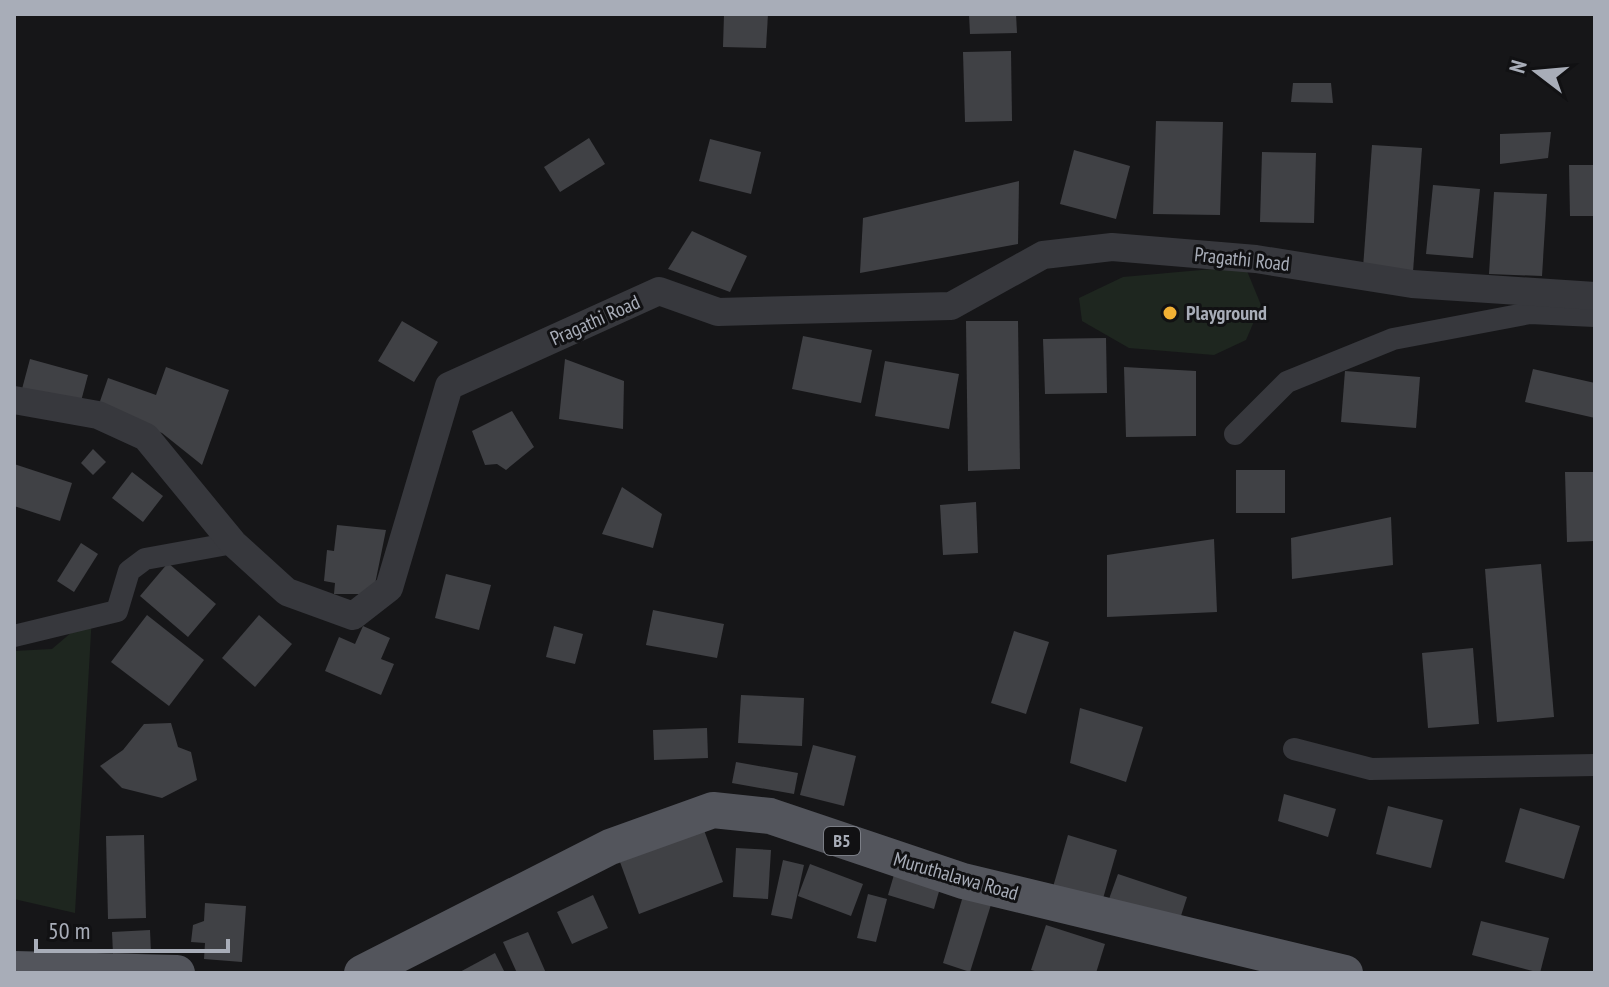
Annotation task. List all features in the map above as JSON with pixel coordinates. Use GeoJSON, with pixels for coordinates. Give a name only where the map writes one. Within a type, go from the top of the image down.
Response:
{"type":"FeatureCollection","features":[{"type":"Feature","properties":{"kind":"main road","name":"Muruthalawa Road"},"geometry":{"type":"LineString","coordinates":[[362,973],[610,847],[713,810],[770,816],[963,881],[1345,973]]}},
{"type":"Feature","properties":{"kind":"main road"},"geometry":{"type":"LineString","coordinates":[[14,969],[177,973]]}},
{"type":"Feature","properties":{"kind":"street","name":"Pragathi Road"},"geometry":{"type":"LineString","coordinates":[[14,400],[98,415],[146,437],[233,543],[287,592],[353,616],[389,588],[449,386],[659,291],[718,312],[951,306],[1043,255],[1112,247],[1256,259],[1412,284],[1595,296]]}},
{"type":"Feature","properties":{"kind":"street"},"geometry":{"type":"LineString","coordinates":[[1235,434],[1287,382],[1393,339],[1530,313],[1595,316]]}},
{"type":"Feature","properties":{"kind":"street"},"geometry":{"type":"LineString","coordinates":[[14,636],[117,611],[129,571],[145,559],[233,543]]}},
{"type":"Feature","properties":{"kind":"street"},"geometry":{"type":"LineString","coordinates":[[1294,749],[1371,769],[1595,765]]}},
{"type":"Feature","properties":{"kind":"shaded area","name":"Playground"},"geometry":{"type":"Polygon","coordinates":[[[1212,269],[1247,271],[1261,305],[1246,340],[1214,355],[1129,348],[1082,321],[1079,298],[1123,277],[1212,269]]]}},
{"type":"Feature","properties":{"kind":"shaded area"},"geometry":{"type":"Polygon","coordinates":[[[92,615],[75,913],[14,899],[14,651],[52,649],[92,615]]]}},
{"type":"Feature","properties":{"kind":"building"},"geometry":{"type":"Polygon","coordinates":[[[724,14],[768,14],[766,48],[723,47],[724,14]]]}},
{"type":"Feature","properties":{"kind":"building"},"geometry":{"type":"Polygon","coordinates":[[[969,14],[1016,14],[1017,33],[970,34],[969,14]]]}},
{"type":"Feature","properties":{"kind":"building"},"geometry":{"type":"Polygon","coordinates":[[[1011,51],[1012,121],[965,122],[963,52],[1011,51]]]}},
{"type":"Feature","properties":{"kind":"building"},"geometry":{"type":"Polygon","coordinates":[[[1293,83],[1331,83],[1333,103],[1291,102],[1293,83]]]}},
{"type":"Feature","properties":{"kind":"building"},"geometry":{"type":"Polygon","coordinates":[[[1156,121],[1223,122],[1220,215],[1153,214],[1156,121]]]}},
{"type":"Feature","properties":{"kind":"building"},"geometry":{"type":"Polygon","coordinates":[[[1551,132],[1548,158],[1500,164],[1500,134],[1551,132]]]}},
{"type":"Feature","properties":{"kind":"building"},"geometry":{"type":"Polygon","coordinates":[[[589,138],[605,164],[560,192],[544,167],[589,138]]]}},
{"type":"Feature","properties":{"kind":"building"},"geometry":{"type":"Polygon","coordinates":[[[710,139],[761,152],[751,194],[699,181],[710,139]]]}},
{"type":"Feature","properties":{"kind":"building"},"geometry":{"type":"Polygon","coordinates":[[[1372,145],[1422,148],[1413,272],[1363,268],[1372,145]]]}},
{"type":"Feature","properties":{"kind":"building"},"geometry":{"type":"Polygon","coordinates":[[[1074,150],[1130,166],[1116,219],[1060,204],[1074,150]]]}},
{"type":"Feature","properties":{"kind":"building"},"geometry":{"type":"Polygon","coordinates":[[[1262,152],[1316,153],[1314,223],[1260,222],[1262,152]]]}},
{"type":"Feature","properties":{"kind":"building"},"geometry":{"type":"Polygon","coordinates":[[[1569,165],[1595,165],[1595,216],[1570,216],[1569,165]]]}},
{"type":"Feature","properties":{"kind":"building"},"geometry":{"type":"Polygon","coordinates":[[[1019,181],[1018,244],[860,273],[863,218],[1019,181]]]}},
{"type":"Feature","properties":{"kind":"building"},"geometry":{"type":"Polygon","coordinates":[[[1433,185],[1480,189],[1473,258],[1426,254],[1433,185]]]}},
{"type":"Feature","properties":{"kind":"building"},"geometry":{"type":"Polygon","coordinates":[[[1494,192],[1547,194],[1542,276],[1489,274],[1494,192]]]}},
{"type":"Feature","properties":{"kind":"building"},"geometry":{"type":"Polygon","coordinates":[[[692,231],[747,256],[730,292],[668,269],[692,231]]]}},
{"type":"Feature","properties":{"kind":"building"},"geometry":{"type":"Polygon","coordinates":[[[402,321],[438,342],[414,382],[378,361],[402,321]]]}},
{"type":"Feature","properties":{"kind":"building"},"geometry":{"type":"Polygon","coordinates":[[[966,321],[1018,321],[1020,469],[968,471],[966,321]]]}},
{"type":"Feature","properties":{"kind":"building"},"geometry":{"type":"Polygon","coordinates":[[[803,336],[872,350],[861,403],[792,389],[803,336]]]}},
{"type":"Feature","properties":{"kind":"building"},"geometry":{"type":"Polygon","coordinates":[[[1106,338],[1107,393],[1045,394],[1043,339],[1106,338]]]}},
{"type":"Feature","properties":{"kind":"building"},"geometry":{"type":"Polygon","coordinates":[[[30,359],[88,375],[80,405],[22,389],[30,359]]]}},
{"type":"Feature","properties":{"kind":"building"},"geometry":{"type":"Polygon","coordinates":[[[565,359],[624,381],[623,429],[559,419],[565,359]]]}},
{"type":"Feature","properties":{"kind":"building"},"geometry":{"type":"Polygon","coordinates":[[[885,361],[959,374],[949,429],[875,416],[885,361]]]}},
{"type":"Feature","properties":{"kind":"building"},"geometry":{"type":"Polygon","coordinates":[[[166,367],[229,390],[202,465],[162,433],[97,410],[108,378],[156,395],[166,367]]]}},
{"type":"Feature","properties":{"kind":"building"},"geometry":{"type":"Polygon","coordinates":[[[1124,367],[1196,371],[1196,436],[1126,437],[1124,367]]]}},
{"type":"Feature","properties":{"kind":"building"},"geometry":{"type":"Polygon","coordinates":[[[1533,369],[1595,383],[1595,418],[1525,402],[1533,369]]]}},
{"type":"Feature","properties":{"kind":"building"},"geometry":{"type":"Polygon","coordinates":[[[1345,371],[1420,377],[1416,428],[1341,422],[1345,371]]]}},
{"type":"Feature","properties":{"kind":"building"},"geometry":{"type":"Polygon","coordinates":[[[512,411],[534,447],[506,470],[497,464],[485,465],[472,431],[512,411]]]}},
{"type":"Feature","properties":{"kind":"building"},"geometry":{"type":"Polygon","coordinates":[[[93,449],[106,462],[93,475],[81,463],[93,449]]]}},
{"type":"Feature","properties":{"kind":"building"},"geometry":{"type":"Polygon","coordinates":[[[14,464],[72,483],[60,521],[14,506],[14,464]]]}},
{"type":"Feature","properties":{"kind":"building"},"geometry":{"type":"Polygon","coordinates":[[[1236,470],[1285,470],[1285,513],[1236,513],[1236,470]]]}},
{"type":"Feature","properties":{"kind":"building"},"geometry":{"type":"Polygon","coordinates":[[[132,472],[163,496],[143,522],[112,498],[132,472]]]}},
{"type":"Feature","properties":{"kind":"building"},"geometry":{"type":"Polygon","coordinates":[[[1565,472],[1595,472],[1595,541],[1567,542],[1565,472]]]}},
{"type":"Feature","properties":{"kind":"building"},"geometry":{"type":"Polygon","coordinates":[[[622,487],[662,514],[653,548],[602,534],[622,487]]]}},
{"type":"Feature","properties":{"kind":"building"},"geometry":{"type":"Polygon","coordinates":[[[976,502],[978,553],[943,555],[940,505],[976,502]]]}},
{"type":"Feature","properties":{"kind":"building"},"geometry":{"type":"Polygon","coordinates":[[[1391,517],[1393,565],[1292,579],[1291,538],[1391,517]]]}},
{"type":"Feature","properties":{"kind":"building"},"geometry":{"type":"Polygon","coordinates":[[[337,525],[386,530],[373,594],[334,594],[335,583],[324,581],[327,550],[334,551],[337,525]]]}},
{"type":"Feature","properties":{"kind":"building"},"geometry":{"type":"Polygon","coordinates":[[[1214,539],[1217,612],[1107,617],[1107,555],[1214,539]]]}},
{"type":"Feature","properties":{"kind":"building"},"geometry":{"type":"Polygon","coordinates":[[[81,543],[98,554],[74,592],[57,581],[81,543]]]}},
{"type":"Feature","properties":{"kind":"building"},"geometry":{"type":"Polygon","coordinates":[[[168,563],[216,604],[188,637],[140,596],[168,563]]]}},
{"type":"Feature","properties":{"kind":"building"},"geometry":{"type":"Polygon","coordinates":[[[1541,564],[1554,717],[1497,722],[1485,569],[1541,564]]]}},
{"type":"Feature","properties":{"kind":"building"},"geometry":{"type":"Polygon","coordinates":[[[446,574],[491,585],[479,630],[435,618],[446,574]]]}},
{"type":"Feature","properties":{"kind":"building"},"geometry":{"type":"Polygon","coordinates":[[[653,610],[724,624],[717,658],[646,645],[653,610]]]}},
{"type":"Feature","properties":{"kind":"building"},"geometry":{"type":"Polygon","coordinates":[[[147,615],[204,660],[169,706],[111,662],[147,615]]]}},
{"type":"Feature","properties":{"kind":"building"},"geometry":{"type":"Polygon","coordinates":[[[259,615],[292,644],[255,687],[222,658],[259,615]]]}},
{"type":"Feature","properties":{"kind":"building"},"geometry":{"type":"Polygon","coordinates":[[[363,626],[390,638],[381,659],[394,664],[381,695],[325,671],[339,637],[355,644],[363,626]]]}},
{"type":"Feature","properties":{"kind":"building"},"geometry":{"type":"Polygon","coordinates":[[[554,626],[583,634],[575,664],[546,657],[554,626]]]}},
{"type":"Feature","properties":{"kind":"building"},"geometry":{"type":"Polygon","coordinates":[[[1014,631],[1049,642],[1026,714],[991,703],[1014,631]]]}},
{"type":"Feature","properties":{"kind":"building"},"geometry":{"type":"Polygon","coordinates":[[[1473,648],[1479,724],[1428,728],[1422,653],[1473,648]]]}},
{"type":"Feature","properties":{"kind":"building"},"geometry":{"type":"Polygon","coordinates":[[[741,695],[804,698],[802,746],[738,743],[741,695]]]}},
{"type":"Feature","properties":{"kind":"building"},"geometry":{"type":"Polygon","coordinates":[[[1080,708],[1143,727],[1126,782],[1070,763],[1080,708]]]}},
{"type":"Feature","properties":{"kind":"building"},"geometry":{"type":"Polygon","coordinates":[[[171,723],[178,747],[191,752],[197,780],[162,798],[122,788],[100,766],[123,750],[144,724],[171,723]]]}},
{"type":"Feature","properties":{"kind":"building"},"geometry":{"type":"Polygon","coordinates":[[[707,728],[708,758],[654,760],[653,730],[707,728]]]}},
{"type":"Feature","properties":{"kind":"building"},"geometry":{"type":"Polygon","coordinates":[[[813,745],[856,756],[844,806],[800,795],[813,745]]]}},
{"type":"Feature","properties":{"kind":"building"},"geometry":{"type":"Polygon","coordinates":[[[736,762],[798,773],[794,794],[732,783],[736,762]]]}},
{"type":"Feature","properties":{"kind":"building"},"geometry":{"type":"Polygon","coordinates":[[[1284,794],[1336,809],[1328,837],[1278,821],[1284,794]]]}},
{"type":"Feature","properties":{"kind":"building"},"geometry":{"type":"Polygon","coordinates":[[[1388,806],[1443,820],[1431,868],[1376,854],[1388,806]]]}},
{"type":"Feature","properties":{"kind":"building"},"geometry":{"type":"Polygon","coordinates":[[[1520,808],[1580,826],[1564,879],[1505,862],[1520,808]]]}},
{"type":"Feature","properties":{"kind":"building"},"geometry":{"type":"Polygon","coordinates":[[[704,830],[723,882],[639,914],[620,862],[704,830]]]}},
{"type":"Feature","properties":{"kind":"building"},"geometry":{"type":"Polygon","coordinates":[[[144,835],[146,918],[108,919],[106,836],[144,835]]]}},
{"type":"Feature","properties":{"kind":"building"},"geometry":{"type":"Polygon","coordinates":[[[1068,835],[1117,850],[1102,902],[1053,887],[1068,835]]]}},
{"type":"Feature","properties":{"kind":"building"},"geometry":{"type":"Polygon","coordinates":[[[736,848],[771,850],[768,899],[733,897],[736,848]]]}},
{"type":"Feature","properties":{"kind":"building"},"geometry":{"type":"Polygon","coordinates":[[[783,860],[804,865],[792,919],[771,915],[783,860]]]}},
{"type":"Feature","properties":{"kind":"building"},"geometry":{"type":"Polygon","coordinates":[[[810,864],[863,884],[851,916],[798,896],[810,864]]]}},
{"type":"Feature","properties":{"kind":"building"},"geometry":{"type":"Polygon","coordinates":[[[896,868],[942,881],[934,909],[888,895],[896,868]]]}},
{"type":"Feature","properties":{"kind":"building"},"geometry":{"type":"Polygon","coordinates":[[[1118,874],[1187,897],[1179,922],[1109,899],[1118,874]]]}},
{"type":"Feature","properties":{"kind":"building"},"geometry":{"type":"Polygon","coordinates":[[[966,886],[994,895],[970,972],[943,963],[966,886]]]}},
{"type":"Feature","properties":{"kind":"building"},"geometry":{"type":"Polygon","coordinates":[[[868,894],[887,899],[876,942],[857,938],[868,894]]]}},
{"type":"Feature","properties":{"kind":"building"},"geometry":{"type":"Polygon","coordinates":[[[593,895],[608,928],[572,944],[557,912],[593,895]]]}},
{"type":"Feature","properties":{"kind":"building"},"geometry":{"type":"Polygon","coordinates":[[[205,903],[246,906],[242,962],[204,959],[205,943],[191,942],[193,925],[204,921],[205,903]]]}},
{"type":"Feature","properties":{"kind":"building"},"geometry":{"type":"Polygon","coordinates":[[[1481,921],[1549,938],[1540,973],[1472,955],[1481,921]]]}},
{"type":"Feature","properties":{"kind":"building"},"geometry":{"type":"Polygon","coordinates":[[[1046,925],[1105,944],[1096,973],[1042,973],[1031,970],[1046,925]]]}},
{"type":"Feature","properties":{"kind":"building"},"geometry":{"type":"Polygon","coordinates":[[[150,930],[151,953],[113,954],[112,932],[150,930]]]}},
{"type":"Feature","properties":{"kind":"building"},"geometry":{"type":"Polygon","coordinates":[[[528,932],[546,973],[517,973],[503,942],[528,932]]]}},
{"type":"Feature","properties":{"kind":"building"},"geometry":{"type":"Polygon","coordinates":[[[495,953],[505,973],[458,973],[495,953]]]}},
{"type":"Feature","properties":{"kind":"place","name":"Playground"},"geometry":{"type":"Point","coordinates":[1170,313]}}]}
